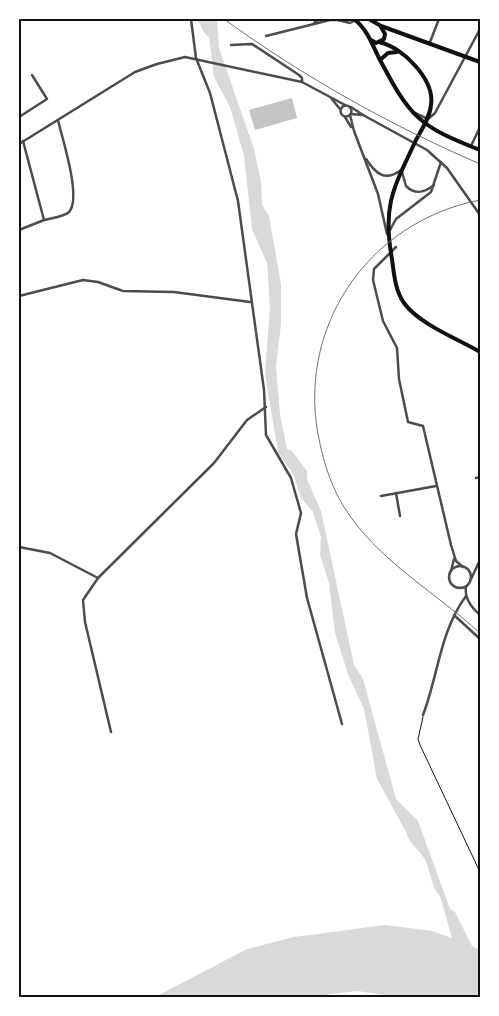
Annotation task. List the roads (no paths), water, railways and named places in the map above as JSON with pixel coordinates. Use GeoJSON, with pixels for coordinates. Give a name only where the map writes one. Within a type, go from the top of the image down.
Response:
{"type":"FeatureCollection","features":[{"type":"Feature","properties":{"kind":"main road"},"geometry":{"type":"LineString","coordinates":[[355,19],[370,39],[395,90],[424,125],[480,150]]}},
{"type":"Feature","properties":{"kind":"main road"},"geometry":{"type":"LineString","coordinates":[[369,19],[381,26],[430,42],[480,62]]}},
{"type":"Feature","properties":{"kind":"main road"},"geometry":{"type":"LineString","coordinates":[[381,26],[390,46]]}},
{"type":"Feature","properties":{"kind":"main road"},"geometry":{"type":"LineString","coordinates":[[379,42],[385,35]]}},
{"type":"Feature","properties":{"kind":"main road"},"geometry":{"type":"LineString","coordinates":[[370,39],[374,42],[390,46],[399,52],[425,77],[432,96],[428,115],[402,169],[389,204],[388,236],[396,286],[400,296],[413,312],[480,352]]}},
{"type":"Feature","properties":{"kind":"main road"},"geometry":{"type":"LineString","coordinates":[[380,60],[388,53],[399,52]]}},
{"type":"Feature","properties":{"kind":"street"},"geometry":{"type":"LineString","coordinates":[[191,19],[196,58],[210,93],[238,201],[266,407],[266,436],[291,478],[301,513],[296,534],[307,598],[342,724]]}},
{"type":"Feature","properties":{"kind":"street"},"geometry":{"type":"LineString","coordinates":[[311,25],[320,19]]}},
{"type":"Feature","properties":{"kind":"street"},"geometry":{"type":"LineString","coordinates":[[266,36],[334,20],[346,20],[350,23],[355,19]]}},
{"type":"Feature","properties":{"kind":"street"},"geometry":{"type":"LineString","coordinates":[[430,42],[439,19]]}},
{"type":"Feature","properties":{"kind":"street"},"geometry":{"type":"LineString","coordinates":[[410,110],[428,119],[435,114],[467,57],[480,29]]}},
{"type":"Feature","properties":{"kind":"street"},"geometry":{"type":"LineString","coordinates":[[231,46],[252,44],[299,75],[302,78],[302,82]]}},
{"type":"Feature","properties":{"kind":"street"},"geometry":{"type":"LineString","coordinates":[[19,144],[141,70],[178,58],[196,58],[302,82],[350,106],[407,138],[441,162],[480,215]]}},
{"type":"Feature","properties":{"kind":"street"},"geometry":{"type":"LineString","coordinates":[[19,117],[47,99],[32,75]]}},
{"type":"Feature","properties":{"kind":"street"},"geometry":{"type":"LineString","coordinates":[[330,97],[341,110],[354,132],[364,155],[378,194],[388,236]]}},
{"type":"Feature","properties":{"kind":"street"},"geometry":{"type":"LineString","coordinates":[[341,110],[345,105]]}},
{"type":"Feature","properties":{"kind":"street"},"geometry":{"type":"LineString","coordinates":[[350,106],[354,132]]}},
{"type":"Feature","properties":{"kind":"street"},"geometry":{"type":"LineString","coordinates":[[344,116],[362,114]]}},
{"type":"Feature","properties":{"kind":"street"},"geometry":{"type":"LineString","coordinates":[[19,230],[44,220],[67,214],[72,209],[74,186],[58,120]]}},
{"type":"Feature","properties":{"kind":"street"},"geometry":{"type":"LineString","coordinates":[[471,146],[480,127]]}},
{"type":"Feature","properties":{"kind":"street"},"geometry":{"type":"LineString","coordinates":[[23,142],[44,220]]}},
{"type":"Feature","properties":{"kind":"street"},"geometry":{"type":"LineString","coordinates":[[364,155],[374,170],[381,176],[389,176],[402,169],[403,182],[410,190],[420,192],[435,184]]}},
{"type":"Feature","properties":{"kind":"street"},"geometry":{"type":"LineString","coordinates":[[388,236],[393,222],[431,192],[435,184],[437,168],[441,162]]}},
{"type":"Feature","properties":{"kind":"street"},"geometry":{"type":"LineString","coordinates":[[396,247],[374,269],[373,280],[383,322],[397,348],[399,379],[408,422],[420,425],[424,430],[454,557],[449,580],[466,596]]}},
{"type":"Feature","properties":{"kind":"street"},"geometry":{"type":"LineString","coordinates":[[19,296],[67,282],[83,280],[98,282],[123,291],[174,292],[251,302]]}},
{"type":"Feature","properties":{"kind":"street"},"geometry":{"type":"LineString","coordinates":[[111,732],[86,622],[83,600],[98,578],[214,463],[247,420],[266,407]]}},
{"type":"Feature","properties":{"kind":"street"},"geometry":{"type":"LineString","coordinates":[[476,478],[480,477]]}},
{"type":"Feature","properties":{"kind":"street"},"geometry":{"type":"LineString","coordinates":[[381,496],[436,486]]}},
{"type":"Feature","properties":{"kind":"street"},"geometry":{"type":"LineString","coordinates":[[396,493],[400,516]]}},
{"type":"Feature","properties":{"kind":"street"},"geometry":{"type":"LineString","coordinates":[[19,547],[50,553],[98,578]]}},
{"type":"Feature","properties":{"kind":"street"},"geometry":{"type":"LineString","coordinates":[[454,557],[469,573],[469,582]]}},
{"type":"Feature","properties":{"kind":"street"},"geometry":{"type":"LineString","coordinates":[[480,560],[465,589],[466,596],[472,607],[480,615]]}},
{"type":"Feature","properties":{"kind":"street"},"geometry":{"type":"LineString","coordinates":[[451,571],[455,568],[476,567]]}},
{"type":"Feature","properties":{"kind":"street"},"geometry":{"type":"LineString","coordinates":[[455,587],[463,587],[469,582]]}},
{"type":"Feature","properties":{"kind":"street"},"geometry":{"type":"LineString","coordinates":[[423,715],[443,644],[454,616],[466,596]]}},
{"type":"Feature","properties":{"kind":"street"},"geometry":{"type":"LineString","coordinates":[[454,616],[480,638]]}},
{"type":"Feature","properties":{"kind":"railway"},"geometry":{"type":"LineString","coordinates":[[224,19],[285,61],[348,99],[413,133],[480,164]]}},
{"type":"Feature","properties":{"kind":"railway"},"geometry":{"type":"LineString","coordinates":[[480,200],[439,212],[403,232],[372,257],[348,288],[329,323],[318,361],[315,402],[320,444],[329,477],[340,500],[357,526],[390,559],[480,633]]}}]}
